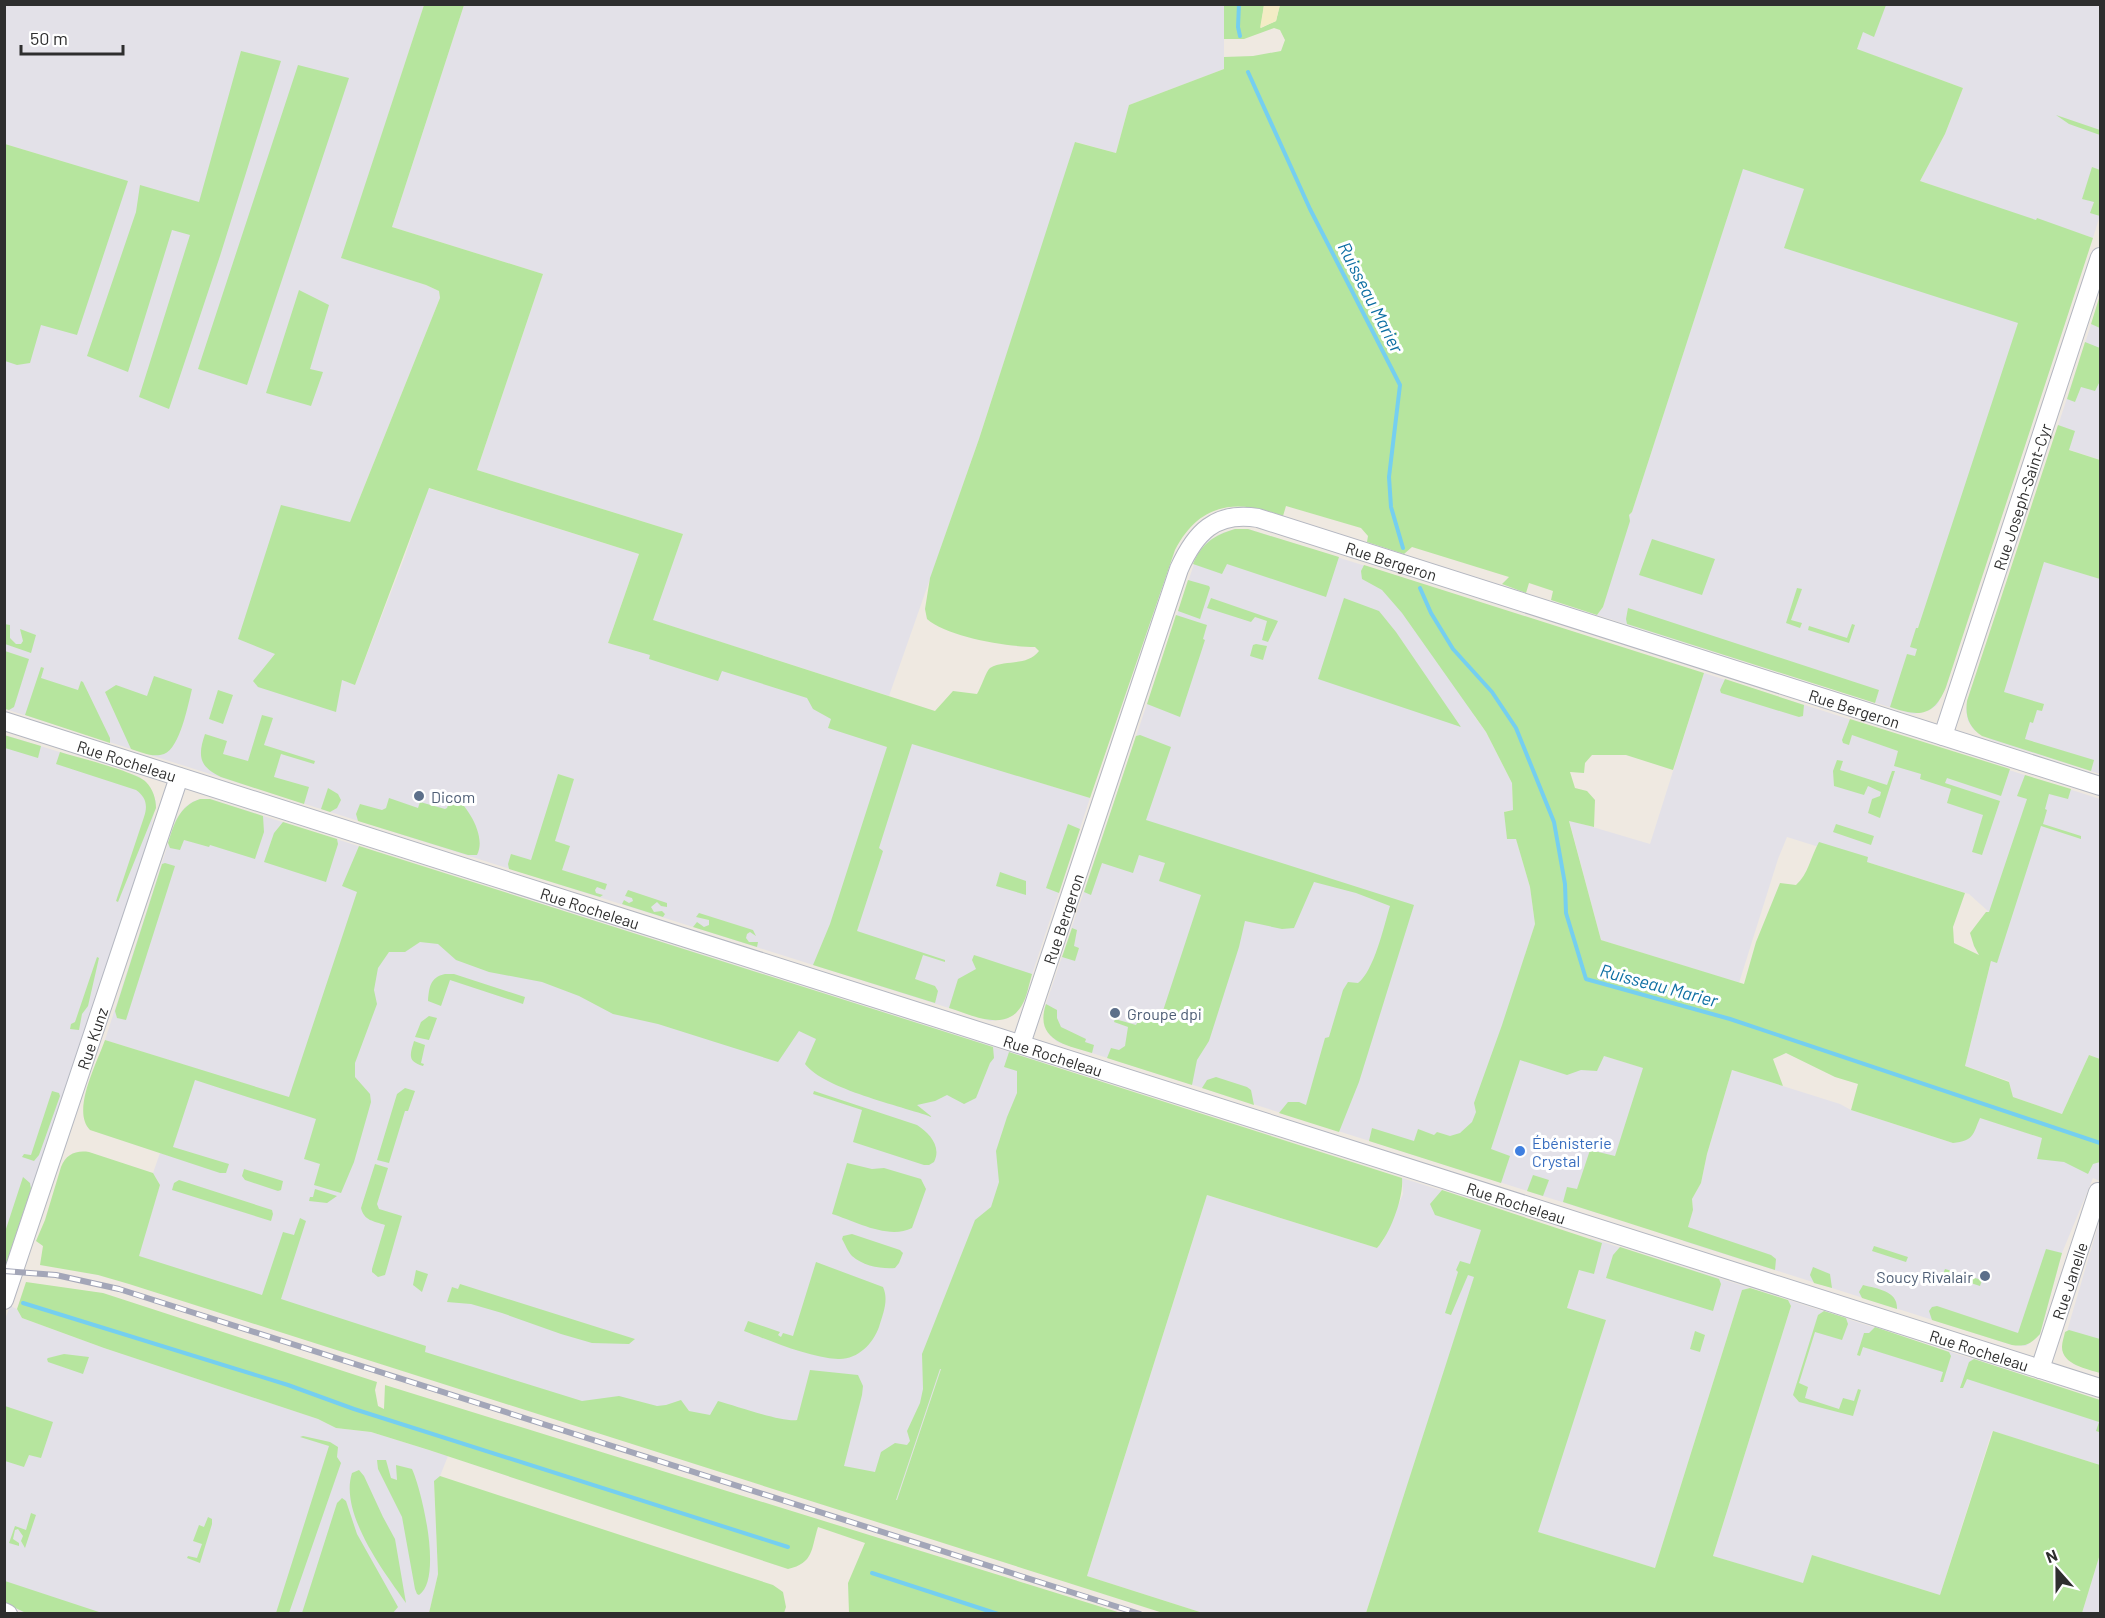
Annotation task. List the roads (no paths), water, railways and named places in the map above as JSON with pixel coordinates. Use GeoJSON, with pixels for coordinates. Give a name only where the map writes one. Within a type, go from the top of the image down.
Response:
{"type":"FeatureCollection","features":[{"type":"Feature","properties":{"kind":"street","name":"Rue Joseph-Saint-Cyr"},"geometry":{"type":"LineString","coordinates":[[1942,736],[2100,257]]}},
{"type":"Feature","properties":{"kind":"street","name":"Rue Bergeron"},"geometry":{"type":"LineString","coordinates":[[1021,1044],[1179,569],[1191,544],[1199,534],[1228,518],[1258,518],[2100,786]]}},
{"type":"Feature","properties":{"kind":"street","name":"Rue Rocheleau"},"geometry":{"type":"LineString","coordinates":[[4,721],[2100,1388]]}},
{"type":"Feature","properties":{"kind":"street","name":"Rue Kunz"},"geometry":{"type":"LineString","coordinates":[[4,1300],[179,777]]}},
{"type":"Feature","properties":{"kind":"street","name":"Rue Janelle"},"geometry":{"type":"LineString","coordinates":[[2040,1369],[2098,1192]]}},
{"type":"Feature","properties":{"kind":"waterway","name":"Ruisseau Marier"},"geometry":{"type":"LineString","coordinates":[[1239,4],[1240,36]]}},
{"type":"Feature","properties":{"kind":"waterway","name":"Ruisseau Marier"},"geometry":{"type":"LineString","coordinates":[[1248,72],[1310,209],[1400,385],[1389,477],[1391,507],[1403,548]]}},
{"type":"Feature","properties":{"kind":"waterway","name":"Ruisseau Marier"},"geometry":{"type":"LineString","coordinates":[[1420,588],[1431,613],[1453,649],[1492,692],[1516,728],[1554,822],[1565,884],[1566,913],[1586,979],[1730,1019],[2100,1143]]}},
{"type":"Feature","properties":{"kind":"waterway"},"geometry":{"type":"LineString","coordinates":[[23,1303],[288,1385],[354,1409],[788,1547]]}},
{"type":"Feature","properties":{"kind":"waterway"},"geometry":{"type":"LineString","coordinates":[[872,1573],[998,1614]]}},
{"type":"Feature","properties":{"kind":"railway"},"geometry":{"type":"LineString","coordinates":[[4,1271],[56,1275],[119,1289],[1140,1614]]}},
{"type":"Feature","properties":{"kind":"place","name":"Dicom"},"geometry":{"type":"Point","coordinates":[419,796]}},
{"type":"Feature","properties":{"kind":"place","name":"Groupe dpi"},"geometry":{"type":"Point","coordinates":[1115,1013]}},
{"type":"Feature","properties":{"kind":"place","name":"Ébénisterie Crystal"},"geometry":{"type":"Point","coordinates":[1520,1151]}},
{"type":"Feature","properties":{"kind":"place","name":"Soucy Rivalair"},"geometry":{"type":"Point","coordinates":[1985,1276]}}]}
